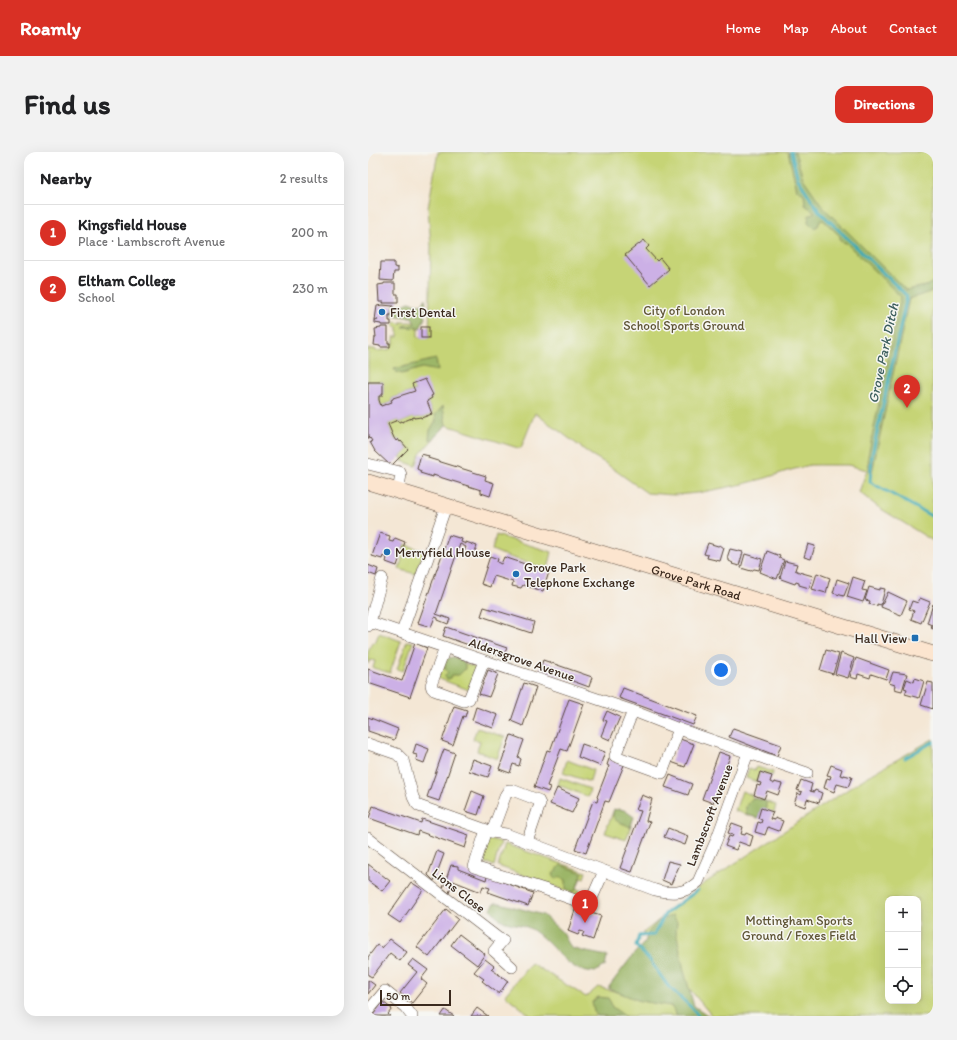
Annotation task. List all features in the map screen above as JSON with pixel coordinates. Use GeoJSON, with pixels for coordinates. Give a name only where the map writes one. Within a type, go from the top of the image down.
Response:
{"type":"FeatureCollection","features":[{"type":"Feature","properties":{"kind":"main road","name":"Grove Park Road"},"geometry":{"type":"LineString","coordinates":[[368,482],[933,654]]}},
{"type":"Feature","properties":{"kind":"street"},"geometry":{"type":"LineString","coordinates":[[368,464],[400,472],[401,475],[398,491]]}},
{"type":"Feature","properties":{"kind":"street"},"geometry":{"type":"LineString","coordinates":[[402,632],[446,506]]}},
{"type":"Feature","properties":{"kind":"street"},"geometry":{"type":"LineString","coordinates":[[369,624],[382,578]]}},
{"type":"Feature","properties":{"kind":"street","name":"Aldersgrove Avenue"},"geometry":{"type":"LineString","coordinates":[[369,624],[402,632],[445,648],[633,711],[679,729],[807,774]]}},
{"type":"Feature","properties":{"kind":"street"},"geometry":{"type":"LineString","coordinates":[[445,648],[431,687],[434,690],[464,701],[469,699],[484,661]]}},
{"type":"Feature","properties":{"kind":"street"},"geometry":{"type":"LineString","coordinates":[[633,711],[614,756],[662,773],[679,729]]}},
{"type":"Feature","properties":{"kind":"street","name":"Lambscroft Avenue"},"geometry":{"type":"LineString","coordinates":[[368,744],[397,754],[403,760],[413,797],[419,806],[489,831],[506,834],[655,890],[677,893],[693,887],[698,882],[716,841],[748,753]]}},
{"type":"Feature","properties":{"kind":"street"},"geometry":{"type":"LineString","coordinates":[[527,842],[540,804],[538,800],[509,790],[489,831],[474,867],[589,905],[604,870]]}},
{"type":"Feature","properties":{"kind":"street","name":"Lions Close"},"geometry":{"type":"LineString","coordinates":[[368,838],[498,938],[503,940],[494,951],[512,967]]}},
{"type":"Feature","properties":{"kind":"street"},"geometry":{"type":"LineString","coordinates":[[368,1011],[385,991],[405,1007],[412,1016]]}},
{"type":"Feature","properties":{"kind":"green space","name":"City of London School Sports Ground"},"geometry":{"type":"Polygon","coordinates":[[[438,152],[933,152],[933,541],[878,507],[859,492],[867,470],[848,465],[810,465],[743,484],[698,493],[674,495],[647,493],[590,454],[535,413],[521,448],[446,425],[420,454],[416,466],[402,461],[403,459],[400,457],[408,449],[398,439],[396,441],[388,424],[398,420],[399,422],[402,422],[414,417],[422,418],[432,414],[427,401],[432,398],[413,384],[415,391],[393,398],[391,400],[392,402],[381,406],[379,396],[382,396],[383,394],[383,382],[368,382],[368,349],[375,349],[376,351],[391,349],[391,344],[394,344],[394,337],[398,337],[398,327],[394,327],[394,322],[401,324],[400,322],[414,322],[418,327],[418,337],[429,338],[431,246],[428,208],[438,152]]]}},
{"type":"Feature","properties":{"kind":"green space"},"geometry":{"type":"Polygon","coordinates":[[[788,152],[795,152],[803,178],[823,207],[906,290],[926,286],[933,282],[933,291],[909,299],[870,482],[868,456],[901,297],[846,243],[840,241],[840,236],[823,220],[820,221],[818,226],[814,228],[808,222],[809,215],[815,212],[805,205],[804,194],[797,190],[788,152]]]}},
{"type":"Feature","properties":{"kind":"green space"},"geometry":{"type":"Polygon","coordinates":[[[426,298],[424,314],[426,317],[420,328],[403,327],[405,325],[415,324],[412,317],[392,315],[394,305],[403,305],[409,302],[422,305],[426,298]]]}},
{"type":"Feature","properties":{"kind":"green space"},"geometry":{"type":"Polygon","coordinates":[[[436,359],[438,371],[422,368],[402,374],[396,372],[394,369],[436,359]]]}},
{"type":"Feature","properties":{"kind":"green space"},"geometry":{"type":"Polygon","coordinates":[[[443,406],[446,425],[432,440],[429,439],[430,430],[436,421],[435,415],[443,406]]]}},
{"type":"Feature","properties":{"kind":"green space"},"geometry":{"type":"Polygon","coordinates":[[[496,535],[552,552],[548,569],[492,550],[496,535]]]}},
{"type":"Feature","properties":{"kind":"green space"},"geometry":{"type":"Polygon","coordinates":[[[404,544],[424,551],[415,574],[399,569],[405,549],[403,548],[404,544]]]}},
{"type":"Feature","properties":{"kind":"green space"},"geometry":{"type":"Polygon","coordinates":[[[379,633],[401,641],[390,673],[373,668],[375,661],[370,660],[368,664],[368,652],[372,642],[375,643],[379,633]]]}},
{"type":"Feature","properties":{"kind":"green space"},"geometry":{"type":"Polygon","coordinates":[[[407,641],[413,642],[403,671],[397,669],[407,641]]]}},
{"type":"Feature","properties":{"kind":"green space"},"geometry":{"type":"Polygon","coordinates":[[[445,657],[477,668],[469,690],[437,678],[445,657]]]}},
{"type":"Feature","properties":{"kind":"green space"},"geometry":{"type":"Polygon","coordinates":[[[453,657],[460,659],[465,664],[465,669],[459,675],[452,675],[449,679],[447,679],[444,676],[448,672],[445,669],[445,664],[449,658],[453,657]]]}},
{"type":"Feature","properties":{"kind":"green space"},"geometry":{"type":"Polygon","coordinates":[[[477,728],[505,737],[497,759],[477,751],[480,741],[473,739],[477,728]]]}},
{"type":"Feature","properties":{"kind":"green space","name":"Mottingham Sports Ground / Foxes Field"},"geometry":{"type":"Polygon","coordinates":[[[933,739],[933,1016],[712,1016],[643,933],[702,885],[865,778],[933,739]]]}},
{"type":"Feature","properties":{"kind":"green space"},"geometry":{"type":"Polygon","coordinates":[[[567,760],[593,770],[590,782],[563,773],[567,760]]]}},
{"type":"Feature","properties":{"kind":"green space"},"geometry":{"type":"Polygon","coordinates":[[[757,767],[773,772],[772,776],[760,772],[757,782],[746,778],[749,768],[755,770],[757,767]]]}},
{"type":"Feature","properties":{"kind":"green space"},"geometry":{"type":"Polygon","coordinates":[[[560,778],[590,789],[588,797],[558,785],[560,778]]]}},
{"type":"Feature","properties":{"kind":"green space"},"geometry":{"type":"Polygon","coordinates":[[[742,791],[752,795],[752,797],[776,805],[774,813],[761,809],[758,818],[735,811],[742,791]]]}},
{"type":"Feature","properties":{"kind":"green space"},"geometry":{"type":"Polygon","coordinates":[[[753,798],[766,801],[766,810],[761,809],[758,818],[747,815],[746,812],[747,805],[753,798]]]}},
{"type":"Feature","properties":{"kind":"green space"},"geometry":{"type":"Polygon","coordinates":[[[614,809],[634,817],[626,840],[605,833],[614,809]]]}},
{"type":"Feature","properties":{"kind":"green space"},"geometry":{"type":"Polygon","coordinates":[[[614,809],[624,810],[634,817],[630,827],[617,821],[613,817],[614,809]]]}},
{"type":"Feature","properties":{"kind":"green space"},"geometry":{"type":"Polygon","coordinates":[[[488,840],[501,842],[494,866],[487,863],[486,864],[482,859],[488,840]]]}},
{"type":"Feature","properties":{"kind":"green space"},"geometry":{"type":"Polygon","coordinates":[[[505,844],[586,872],[584,878],[581,878],[577,888],[580,890],[578,895],[498,866],[505,844]]]}},
{"type":"Feature","properties":{"kind":"green space"},"geometry":{"type":"Polygon","coordinates":[[[561,865],[583,873],[576,890],[572,892],[566,889],[566,880],[561,877],[555,879],[553,874],[561,865]]]}},
{"type":"Feature","properties":{"kind":"green space"},"geometry":{"type":"Polygon","coordinates":[[[495,903],[500,903],[543,915],[563,933],[571,948],[607,956],[605,966],[595,972],[581,970],[573,966],[531,929],[525,926],[505,922],[496,915],[491,909],[495,903]]]}},
{"type":"Feature","properties":{"kind":"green space"},"geometry":{"type":"Polygon","coordinates":[[[673,915],[677,922],[676,930],[684,971],[694,1006],[709,1016],[677,1016],[671,1006],[640,1001],[608,988],[633,955],[645,942],[648,933],[657,922],[673,915]]]}},
{"type":"Feature","properties":{"kind":"green space"},"geometry":{"type":"Polygon","coordinates":[[[531,963],[586,997],[598,987],[671,1006],[677,1016],[531,1016],[505,995],[531,963]]]}},
{"type":"Feature","properties":{"kind":"green space"},"geometry":{"type":"Polygon","coordinates":[[[598,997],[608,998],[612,1007],[625,1016],[598,1016],[594,1012],[592,1002],[598,997]]]}},
{"type":"Feature","properties":{"kind":"building"},"geometry":{"type":"Polygon","coordinates":[[[644,240],[649,246],[646,249],[657,261],[660,258],[669,269],[650,285],[625,255],[644,240]]]}},
{"type":"Feature","properties":{"kind":"building"},"geometry":{"type":"Polygon","coordinates":[[[381,262],[394,262],[394,267],[398,268],[398,272],[394,272],[393,281],[380,280],[381,262]]]}},
{"type":"Feature","properties":{"kind":"building"},"geometry":{"type":"Polygon","coordinates":[[[384,283],[395,283],[395,294],[398,294],[398,303],[379,302],[378,285],[384,283]]]}},
{"type":"Feature","properties":{"kind":"building"},"geometry":{"type":"Polygon","coordinates":[[[377,306],[393,306],[392,315],[389,315],[391,325],[381,325],[375,323],[377,306]]]}},
{"type":"Feature","properties":{"kind":"building"},"geometry":{"type":"Polygon","coordinates":[[[388,327],[388,343],[390,343],[390,347],[380,347],[374,345],[376,337],[375,329],[388,327]]]}},
{"type":"Feature","properties":{"kind":"building"},"geometry":{"type":"Polygon","coordinates":[[[421,327],[429,327],[429,338],[421,338],[421,327]]]}},
{"type":"Feature","properties":{"kind":"building"},"geometry":{"type":"Polygon","coordinates":[[[425,379],[433,395],[431,396],[432,398],[427,401],[432,414],[421,418],[414,417],[402,422],[399,422],[398,420],[388,424],[396,441],[398,439],[400,442],[401,441],[408,449],[391,466],[375,451],[370,442],[372,441],[368,436],[368,382],[383,382],[383,394],[382,396],[379,396],[381,406],[392,402],[391,400],[393,398],[415,391],[412,384],[425,379]]]}},
{"type":"Feature","properties":{"kind":"building"},"geometry":{"type":"Polygon","coordinates":[[[421,454],[429,456],[428,458],[486,476],[485,480],[494,483],[490,496],[481,493],[481,490],[433,475],[433,477],[420,473],[421,471],[417,469],[421,454]]]}},
{"type":"Feature","properties":{"kind":"building","name":"Merryfield House"},"geometry":{"type":"Polygon","coordinates":[[[380,533],[390,536],[389,541],[393,542],[395,538],[405,542],[397,566],[386,562],[387,558],[383,556],[382,559],[372,556],[380,533]]]}},
{"type":"Feature","properties":{"kind":"building"},"geometry":{"type":"Polygon","coordinates":[[[449,535],[462,539],[461,542],[466,544],[466,542],[477,546],[473,557],[463,553],[466,547],[460,544],[436,614],[450,619],[448,624],[438,620],[438,618],[435,617],[431,627],[418,623],[449,535]]]}},
{"type":"Feature","properties":{"kind":"building"},"geometry":{"type":"Polygon","coordinates":[[[708,543],[718,546],[720,545],[724,548],[720,561],[707,558],[708,555],[704,554],[708,543]]]}},
{"type":"Feature","properties":{"kind":"building"},"geometry":{"type":"Polygon","coordinates":[[[808,544],[815,546],[811,559],[804,557],[808,544]]]}},
{"type":"Feature","properties":{"kind":"building"},"geometry":{"type":"Polygon","coordinates":[[[730,549],[743,552],[739,566],[732,564],[733,563],[727,558],[730,549]]]}},
{"type":"Feature","properties":{"kind":"building"},"geometry":{"type":"Polygon","coordinates":[[[767,551],[780,556],[779,558],[784,560],[777,579],[760,572],[767,551]]]}},
{"type":"Feature","properties":{"kind":"building"},"geometry":{"type":"Polygon","coordinates":[[[745,554],[762,559],[759,570],[754,569],[751,571],[741,568],[745,554]]]}},
{"type":"Feature","properties":{"kind":"building","name":"Grove Park Telephone Exchange"},"geometry":{"type":"Polygon","coordinates":[[[490,556],[498,559],[497,562],[501,564],[504,557],[549,572],[543,591],[523,585],[521,588],[512,586],[513,582],[494,576],[490,587],[481,584],[490,556]]]}},
{"type":"Feature","properties":{"kind":"building"},"geometry":{"type":"Polygon","coordinates":[[[785,561],[797,564],[795,570],[813,576],[809,588],[799,585],[799,583],[796,582],[795,584],[780,578],[785,561]]]}},
{"type":"Feature","properties":{"kind":"building"},"geometry":{"type":"Polygon","coordinates":[[[368,565],[378,569],[376,576],[368,573],[368,565]]]}},
{"type":"Feature","properties":{"kind":"building"},"geometry":{"type":"Polygon","coordinates":[[[817,573],[830,578],[826,593],[812,589],[817,573]]]}},
{"type":"Feature","properties":{"kind":"building"},"geometry":{"type":"Polygon","coordinates":[[[853,577],[865,581],[862,590],[867,591],[863,602],[847,597],[853,577]]]}},
{"type":"Feature","properties":{"kind":"building"},"geometry":{"type":"Polygon","coordinates":[[[837,579],[849,583],[844,596],[833,593],[837,579]]]}},
{"type":"Feature","properties":{"kind":"building"},"geometry":{"type":"Polygon","coordinates":[[[869,587],[880,590],[880,588],[885,589],[881,605],[877,604],[877,606],[869,604],[870,601],[865,600],[869,587]]]}},
{"type":"Feature","properties":{"kind":"building"},"geometry":{"type":"Polygon","coordinates":[[[888,592],[907,601],[901,615],[881,607],[888,592]]]}},
{"type":"Feature","properties":{"kind":"building"},"geometry":{"type":"Polygon","coordinates":[[[920,598],[930,602],[921,623],[911,619],[914,611],[909,609],[912,601],[918,603],[920,598]]]}},
{"type":"Feature","properties":{"kind":"building"},"geometry":{"type":"Polygon","coordinates":[[[933,604],[933,629],[931,628],[932,625],[927,623],[933,604]]]}},
{"type":"Feature","properties":{"kind":"building"},"geometry":{"type":"Polygon","coordinates":[[[484,607],[534,622],[531,633],[481,616],[484,607]]]}},
{"type":"Feature","properties":{"kind":"building"},"geometry":{"type":"Polygon","coordinates":[[[446,627],[507,648],[503,657],[443,636],[446,627]]]}},
{"type":"Feature","properties":{"kind":"building"},"geometry":{"type":"Polygon","coordinates":[[[415,643],[427,648],[410,697],[368,683],[368,669],[402,681],[415,643]]]}},
{"type":"Feature","properties":{"kind":"building"},"geometry":{"type":"Polygon","coordinates":[[[826,650],[839,654],[833,674],[820,670],[826,650]]]}},
{"type":"Feature","properties":{"kind":"building"},"geometry":{"type":"Polygon","coordinates":[[[841,653],[854,658],[848,678],[835,674],[841,653]]]}},
{"type":"Feature","properties":{"kind":"building"},"geometry":{"type":"Polygon","coordinates":[[[856,658],[889,670],[886,679],[871,674],[870,678],[858,674],[857,679],[850,677],[856,658]]]}},
{"type":"Feature","properties":{"kind":"building"},"geometry":{"type":"Polygon","coordinates":[[[543,660],[592,677],[589,687],[540,669],[543,660]]]}},
{"type":"Feature","properties":{"kind":"building"},"geometry":{"type":"Polygon","coordinates":[[[488,670],[498,674],[489,697],[479,694],[488,670]]]}},
{"type":"Feature","properties":{"kind":"building"},"geometry":{"type":"Polygon","coordinates":[[[893,672],[907,674],[902,691],[894,689],[895,685],[889,683],[893,672]]]}},
{"type":"Feature","properties":{"kind":"building"},"geometry":{"type":"Polygon","coordinates":[[[915,678],[924,681],[919,698],[905,694],[907,689],[904,688],[907,679],[914,682],[915,678]]]}},
{"type":"Feature","properties":{"kind":"building"},"geometry":{"type":"Polygon","coordinates":[[[928,682],[933,683],[933,709],[921,705],[928,682]]]}},
{"type":"Feature","properties":{"kind":"building"},"geometry":{"type":"Polygon","coordinates":[[[524,683],[536,687],[523,726],[511,721],[524,683]]]}},
{"type":"Feature","properties":{"kind":"building"},"geometry":{"type":"Polygon","coordinates":[[[623,688],[697,716],[693,725],[619,698],[623,688]]]}},
{"type":"Feature","properties":{"kind":"building"},"geometry":{"type":"Polygon","coordinates":[[[569,699],[584,704],[567,751],[561,749],[547,786],[550,787],[548,792],[534,787],[547,750],[550,751],[569,699]]]}},
{"type":"Feature","properties":{"kind":"building"},"geometry":{"type":"Polygon","coordinates":[[[454,706],[467,710],[465,717],[463,716],[453,745],[442,741],[454,706]]]}},
{"type":"Feature","properties":{"kind":"building"},"geometry":{"type":"Polygon","coordinates":[[[476,707],[498,715],[493,728],[472,720],[476,707]]]}},
{"type":"Feature","properties":{"kind":"building"},"geometry":{"type":"Polygon","coordinates":[[[607,711],[620,717],[610,740],[601,736],[607,721],[603,720],[607,711]]]}},
{"type":"Feature","properties":{"kind":"building"},"geometry":{"type":"Polygon","coordinates":[[[368,717],[398,729],[394,740],[368,731],[368,717]]]}},
{"type":"Feature","properties":{"kind":"building"},"geometry":{"type":"Polygon","coordinates":[[[733,728],[781,745],[777,756],[729,737],[733,728]]]}},
{"type":"Feature","properties":{"kind":"building"},"geometry":{"type":"Polygon","coordinates":[[[511,735],[524,740],[518,757],[521,759],[519,766],[513,764],[510,773],[499,769],[511,735]]]}},
{"type":"Feature","properties":{"kind":"building"},"geometry":{"type":"Polygon","coordinates":[[[680,739],[694,744],[685,767],[671,762],[680,739]]]}},
{"type":"Feature","properties":{"kind":"building"},"geometry":{"type":"Polygon","coordinates":[[[416,744],[429,749],[424,763],[416,760],[417,755],[413,754],[416,744]]]}},
{"type":"Feature","properties":{"kind":"building"},"geometry":{"type":"Polygon","coordinates":[[[582,744],[605,752],[600,766],[578,757],[582,744]]]}},
{"type":"Feature","properties":{"kind":"building"},"geometry":{"type":"Polygon","coordinates":[[[444,749],[455,753],[439,801],[427,797],[444,749]]]}},
{"type":"Feature","properties":{"kind":"building"},"geometry":{"type":"Polygon","coordinates":[[[719,752],[730,756],[713,803],[702,799],[719,752]]]}},
{"type":"Feature","properties":{"kind":"building"},"geometry":{"type":"Polygon","coordinates":[[[473,759],[492,766],[488,777],[469,771],[473,759]]]}},
{"type":"Feature","properties":{"kind":"building"},"geometry":{"type":"Polygon","coordinates":[[[609,759],[624,765],[609,802],[605,801],[586,853],[575,849],[593,801],[597,802],[597,797],[609,766],[607,765],[609,759]]]}},
{"type":"Feature","properties":{"kind":"building"},"geometry":{"type":"Polygon","coordinates":[[[831,765],[842,769],[840,775],[852,777],[848,787],[837,784],[834,792],[824,788],[827,778],[830,779],[831,776],[827,775],[831,765]]]}},
{"type":"Feature","properties":{"kind":"building"},"geometry":{"type":"Polygon","coordinates":[[[760,772],[772,776],[770,782],[774,784],[774,782],[782,784],[778,795],[767,791],[764,799],[754,795],[757,785],[760,786],[761,783],[757,782],[760,772]]]}},
{"type":"Feature","properties":{"kind":"building"},"geometry":{"type":"Polygon","coordinates":[[[670,775],[692,784],[688,795],[665,787],[670,775]]]}},
{"type":"Feature","properties":{"kind":"building"},"geometry":{"type":"Polygon","coordinates":[[[801,780],[812,784],[810,791],[814,792],[815,790],[822,793],[819,803],[807,799],[805,807],[794,803],[798,793],[801,795],[802,792],[797,790],[801,780]]]}},
{"type":"Feature","properties":{"kind":"building"},"geometry":{"type":"Polygon","coordinates":[[[557,788],[579,798],[572,813],[550,804],[557,788]]]}},
{"type":"Feature","properties":{"kind":"building"},"geometry":{"type":"Polygon","coordinates":[[[472,791],[484,796],[478,815],[465,811],[472,791]]]}},
{"type":"Feature","properties":{"kind":"building"},"geometry":{"type":"Polygon","coordinates":[[[642,795],[652,799],[646,821],[650,822],[632,872],[620,868],[641,811],[636,810],[642,795]]]}},
{"type":"Feature","properties":{"kind":"building"},"geometry":{"type":"Polygon","coordinates":[[[373,806],[421,823],[422,819],[469,835],[465,848],[418,831],[417,835],[369,818],[373,806]]]}},
{"type":"Feature","properties":{"kind":"building"},"geometry":{"type":"Polygon","coordinates":[[[761,808],[773,812],[770,819],[775,820],[775,818],[783,821],[779,831],[768,827],[765,835],[755,832],[758,822],[761,823],[762,820],[758,818],[761,808]]]}},
{"type":"Feature","properties":{"kind":"building"},"geometry":{"type":"Polygon","coordinates":[[[732,823],[743,827],[741,834],[745,835],[746,833],[753,836],[750,846],[739,842],[736,850],[725,846],[729,836],[732,837],[733,835],[728,833],[732,823]]]}},
{"type":"Feature","properties":{"kind":"building"},"geometry":{"type":"Polygon","coordinates":[[[668,828],[688,836],[685,845],[664,837],[668,828]]]}},
{"type":"Feature","properties":{"kind":"building"},"geometry":{"type":"Polygon","coordinates":[[[437,851],[444,854],[434,881],[428,875],[437,851]]]}},
{"type":"Feature","properties":{"kind":"building"},"geometry":{"type":"Polygon","coordinates":[[[668,861],[680,864],[671,884],[662,880],[668,861]]]}},
{"type":"Feature","properties":{"kind":"building"},"geometry":{"type":"Polygon","coordinates":[[[368,864],[390,881],[382,891],[368,881],[368,864]]]}},
{"type":"Feature","properties":{"kind":"building"},"geometry":{"type":"Polygon","coordinates":[[[451,865],[458,866],[458,869],[486,880],[487,876],[533,893],[528,906],[488,892],[490,888],[483,886],[481,892],[453,881],[449,893],[443,888],[451,865]]]}},
{"type":"Feature","properties":{"kind":"building"},"geometry":{"type":"Polygon","coordinates":[[[411,882],[423,890],[400,923],[388,915],[411,882]]]}},
{"type":"Feature","properties":{"kind":"building"},"geometry":{"type":"Polygon","coordinates":[[[576,907],[587,911],[586,915],[589,916],[591,913],[601,916],[593,940],[582,936],[584,932],[580,931],[578,935],[568,931],[576,907]]]}},
{"type":"Feature","properties":{"kind":"building"},"geometry":{"type":"Polygon","coordinates":[[[446,909],[458,919],[429,957],[417,947],[446,909]]]}},
{"type":"Feature","properties":{"kind":"building"},"geometry":{"type":"Polygon","coordinates":[[[459,934],[485,954],[477,965],[451,945],[459,934]]]}},
{"type":"Feature","properties":{"kind":"building"},"geometry":{"type":"Polygon","coordinates":[[[390,939],[407,952],[400,961],[390,953],[372,977],[368,975],[368,957],[377,945],[382,948],[390,939]]]}},
{"type":"Feature","properties":{"kind":"building"},"geometry":{"type":"Polygon","coordinates":[[[413,959],[428,970],[421,979],[427,984],[412,1003],[400,993],[417,972],[408,965],[413,959]]]}},
{"type":"Feature","properties":{"kind":"building"},"geometry":{"type":"Polygon","coordinates":[[[485,959],[494,966],[491,969],[508,981],[499,994],[482,981],[484,979],[474,972],[485,959]]]}},
{"type":"Feature","properties":{"kind":"building"},"geometry":{"type":"Polygon","coordinates":[[[368,980],[375,985],[368,994],[368,980]]]}},
{"type":"Feature","properties":{"kind":"building"},"geometry":{"type":"Polygon","coordinates":[[[383,1002],[392,1009],[388,1014],[390,1016],[373,1015],[383,1002]]]}},
{"type":"Feature","properties":{"kind":"building"},"geometry":{"type":"Polygon","coordinates":[[[477,1008],[488,1016],[471,1016],[477,1008]]]}},
{"type":"Feature","properties":{"kind":"building"},"geometry":{"type":"Polygon","coordinates":[[[445,1010],[454,1016],[441,1016],[445,1010]]]}},
{"type":"Feature","properties":{"kind":"waterway","name":"Grove Park Ditch"},"geometry":{"type":"LineString","coordinates":[[791,152],[798,179],[819,211],[907,296],[872,455],[870,482],[933,517]]}},
{"type":"Feature","properties":{"kind":"waterway","name":"Grove Park Ditch"},"geometry":{"type":"LineString","coordinates":[[905,758],[933,742]]}},
{"type":"Feature","properties":{"kind":"waterway","name":"Grove Park Ditch"},"geometry":{"type":"LineString","coordinates":[[698,890],[665,914],[654,935],[639,936],[636,946],[649,959],[668,986],[693,1009],[698,1016]]}},
{"type":"Feature","properties":{"kind":"place","name":"First Dental"},"geometry":{"type":"Point","coordinates":[382,312]}},
{"type":"Feature","properties":{"kind":"place","name":"Eltham College"},"geometry":{"type":"Point","coordinates":[907,408]}},
{"type":"Feature","properties":{"kind":"place","name":"Merryfield House"},"geometry":{"type":"Point","coordinates":[387,552]}},
{"type":"Feature","properties":{"kind":"place","name":"Grove Park Telephone Exchange"},"geometry":{"type":"Point","coordinates":[516,574]}},
{"type":"Feature","properties":{"kind":"place","name":"Hall View"},"geometry":{"type":"Point","coordinates":[915,638]}},
{"type":"Feature","properties":{"kind":"place","name":"Kingsfield House"},"geometry":{"type":"Point","coordinates":[585,923]}}]}
